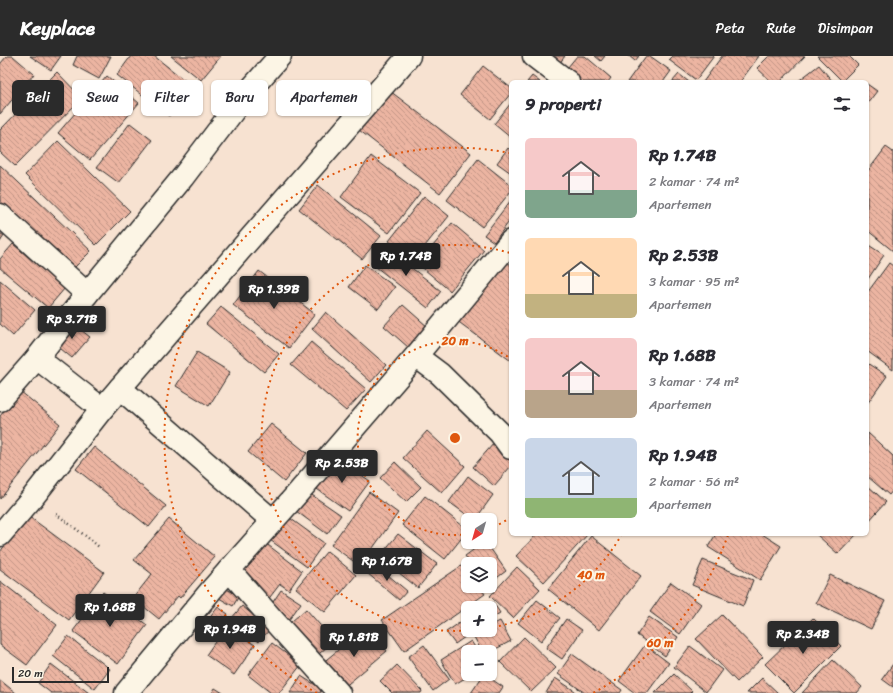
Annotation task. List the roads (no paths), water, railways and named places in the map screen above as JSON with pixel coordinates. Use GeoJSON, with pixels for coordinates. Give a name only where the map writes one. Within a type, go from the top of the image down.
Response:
{"type":"FeatureCollection","features":[{"type":"Feature","properties":{"kind":"street"},"geometry":{"type":"LineString","coordinates":[[0,400],[37,358],[182,177],[243,98],[280,56]]}},
{"type":"Feature","properties":{"kind":"street"},"geometry":{"type":"LineString","coordinates":[[0,535],[33,497],[102,409],[409,56]]}},
{"type":"Feature","properties":{"kind":"street"},"geometry":{"type":"LineString","coordinates":[[534,56],[565,80]]}},
{"type":"Feature","properties":{"kind":"street"},"geometry":{"type":"LineString","coordinates":[[0,215],[87,294]]}},
{"type":"Feature","properties":{"kind":"street"},"geometry":{"type":"LineString","coordinates":[[126,693],[212,588],[273,521],[416,356],[509,243]]}},
{"type":"Feature","properties":{"kind":"street"},"geometry":{"type":"LineString","coordinates":[[416,356],[440,374],[500,433],[509,445]]}},
{"type":"Feature","properties":{"kind":"street"},"geometry":{"type":"LineString","coordinates":[[37,358],[102,409]]}},
{"type":"Feature","properties":{"kind":"street"},"geometry":{"type":"LineString","coordinates":[[120,388],[273,521]]}},
{"type":"Feature","properties":{"kind":"street"},"geometry":{"type":"LineString","coordinates":[[229,570],[339,693]]}}]}
